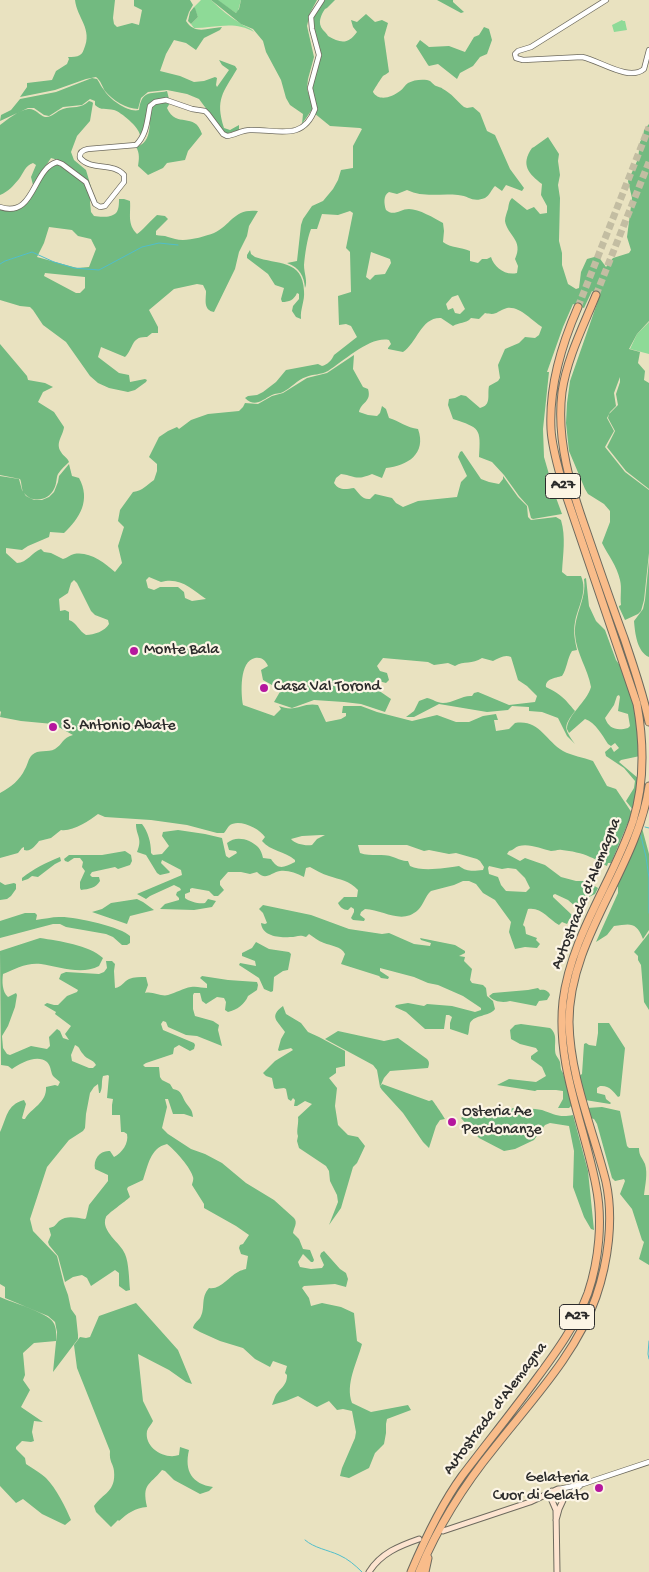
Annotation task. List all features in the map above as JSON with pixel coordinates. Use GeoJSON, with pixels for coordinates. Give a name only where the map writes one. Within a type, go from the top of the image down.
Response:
{"type":"FeatureCollection","features":[{"type":"Feature","properties":{"kind":"highway","name":"A27"},"geometry":{"type":"LineString","coordinates":[[596,295],[567,369],[562,399],[562,431],[566,464],[574,496],[635,670],[649,722]]}},
{"type":"Feature","properties":{"kind":"highway","name":"Autostrada d'Alemagna"},"geometry":{"type":"LineString","coordinates":[[412,1572],[430,1532],[457,1485],[562,1344],[577,1318],[587,1295],[593,1277],[596,1257],[599,1207],[596,1186],[566,1071],[562,1046],[567,1002],[632,822],[640,792],[642,729],[637,704],[623,660],[564,489],[551,431],[553,390],[557,365],[578,307]]}},
{"type":"Feature","properties":{"kind":"highway","name":"Autostrada d'Alemagna"},"geometry":{"type":"LineString","coordinates":[[612,878],[640,825],[649,786]]}},
{"type":"Feature","properties":{"kind":"highway","name":"Autostrada d'Alemagna"},"geometry":{"type":"LineString","coordinates":[[419,1572],[467,1482],[533,1400],[571,1348],[589,1316],[596,1298],[606,1258],[609,1233],[609,1206],[606,1184],[588,1123],[573,1061],[567,1002]]}},
{"type":"Feature","properties":{"kind":"highway","name":"A27"},"geometry":{"type":"LineString","coordinates":[[425,1572],[429,1554],[440,1532]]}},
{"type":"Feature","properties":{"kind":"main road"},"geometry":{"type":"LineString","coordinates":[[536,1500],[555,1490],[564,1492],[564,1500],[556,1520]]}},
{"type":"Feature","properties":{"kind":"main road"},"geometry":{"type":"LineString","coordinates":[[555,1490],[551,1494],[556,1507],[557,1572]]}},
{"type":"Feature","properties":{"kind":"main road"},"geometry":{"type":"LineString","coordinates":[[440,1532],[536,1500],[545,1498],[559,1503],[564,1500]]}},
{"type":"Feature","properties":{"kind":"main road"},"geometry":{"type":"LineString","coordinates":[[369,1572],[390,1551],[419,1539]]}},
{"type":"Feature","properties":{"kind":"street"},"geometry":{"type":"LineString","coordinates":[[0,207],[14,210],[22,206],[49,166],[57,162],[86,182],[95,204],[100,207],[105,206],[124,182],[124,175],[117,169],[83,162],[80,158],[80,153],[88,149],[136,145],[140,142],[146,130],[150,106],[158,101],[170,101],[206,112],[223,134],[227,136],[247,130],[280,133],[302,127],[307,123],[315,109],[310,88],[319,55],[311,17],[322,0]]}},
{"type":"Feature","properties":{"kind":"street"},"geometry":{"type":"LineString","coordinates":[[606,0],[531,47],[518,51],[515,54],[516,58],[523,60],[591,58],[621,71],[636,73],[644,70],[649,50]]}},
{"type":"Feature","properties":{"kind":"street"},"geometry":{"type":"LineString","coordinates":[[555,1490],[583,1484],[649,1462]]}},
{"type":"Feature","properties":{"kind":"street"},"geometry":{"type":"LineString","coordinates":[[564,1500],[583,1484]]}},
{"type":"Feature","properties":{"kind":"green space"},"geometry":{"type":"Polygon","coordinates":[[[75,0],[115,0],[113,18],[114,24],[117,27],[132,23],[139,25],[142,10],[134,6],[134,0],[190,0],[193,5],[186,21],[193,28],[202,30],[222,27],[220,30],[204,38],[196,50],[186,43],[174,40],[166,54],[160,71],[194,82],[215,77],[217,78],[217,87],[229,70],[219,60],[235,66],[237,69],[222,97],[220,110],[224,128],[230,130],[239,125],[239,130],[225,134],[199,99],[187,94],[167,90],[148,92],[141,98],[138,109],[129,107],[112,98],[96,77],[55,90],[20,97],[27,87],[27,83],[52,80],[56,71],[67,64],[68,57],[77,56],[83,52],[87,35],[75,0]]]}},
{"type":"Feature","properties":{"kind":"green space"},"geometry":{"type":"Polygon","coordinates":[[[201,0],[211,0],[221,10],[254,32],[247,28],[232,25],[194,28],[191,24],[198,17],[194,7],[201,0]]]}},
{"type":"Feature","properties":{"kind":"green space"},"geometry":{"type":"Polygon","coordinates":[[[211,0],[218,0],[236,13],[241,0],[317,0],[310,13],[307,26],[314,57],[307,89],[313,108],[302,124],[303,114],[290,105],[286,98],[281,80],[266,52],[263,41],[253,29],[241,24],[211,0]]]}},
{"type":"Feature","properties":{"kind":"green space"},"geometry":{"type":"Polygon","coordinates":[[[217,0],[241,0],[236,13],[217,0]]]}},
{"type":"Feature","properties":{"kind":"green space"},"geometry":{"type":"Polygon","coordinates":[[[320,0],[335,0],[325,9],[320,22],[321,27],[328,36],[336,40],[344,42],[354,36],[357,32],[351,20],[357,22],[366,14],[375,22],[382,20],[388,23],[384,37],[389,72],[383,76],[374,89],[373,92],[376,95],[382,98],[390,97],[410,82],[427,80],[449,93],[464,107],[473,107],[480,113],[487,131],[495,135],[510,169],[524,188],[522,191],[506,185],[502,191],[495,186],[487,197],[474,200],[458,195],[426,195],[407,190],[397,194],[387,193],[385,205],[386,210],[392,213],[413,209],[443,223],[443,242],[470,251],[470,261],[478,263],[482,259],[491,257],[497,267],[504,272],[517,273],[518,266],[515,259],[518,247],[505,221],[510,200],[512,198],[527,210],[534,207],[540,214],[547,213],[547,206],[541,195],[542,184],[533,177],[526,164],[528,154],[532,148],[548,137],[559,154],[559,241],[562,265],[568,284],[576,289],[579,288],[581,272],[587,259],[598,256],[606,267],[613,258],[629,253],[631,250],[627,237],[632,198],[628,181],[638,159],[644,130],[649,124],[649,321],[637,334],[629,349],[640,352],[638,363],[645,371],[644,380],[649,383],[649,489],[626,471],[607,447],[615,431],[608,418],[609,414],[607,418],[614,431],[605,447],[625,472],[649,490],[649,553],[644,600],[641,611],[638,614],[625,620],[619,607],[621,605],[621,586],[619,575],[602,543],[610,522],[610,511],[604,504],[588,494],[569,451],[566,423],[570,381],[600,295],[592,291],[584,308],[573,304],[547,372],[549,372],[543,429],[544,457],[562,514],[531,518],[528,506],[504,475],[492,462],[479,457],[480,440],[477,430],[453,419],[448,405],[449,399],[461,395],[466,396],[480,408],[484,407],[488,402],[489,386],[500,378],[498,365],[505,349],[519,343],[525,337],[535,338],[539,335],[542,327],[517,309],[507,308],[495,314],[485,313],[479,319],[471,318],[453,326],[441,318],[434,319],[424,326],[403,352],[388,349],[391,344],[389,340],[374,342],[357,350],[328,371],[303,378],[282,393],[273,394],[255,403],[245,398],[263,392],[276,382],[286,370],[318,364],[326,365],[334,355],[357,337],[351,326],[346,324],[339,325],[338,296],[351,292],[350,252],[346,248],[353,213],[350,211],[338,215],[322,214],[317,229],[311,229],[304,261],[305,288],[304,280],[300,273],[295,267],[287,263],[297,261],[301,225],[312,206],[323,201],[333,189],[341,170],[353,168],[353,146],[362,129],[330,126],[314,113],[310,91],[317,56],[309,26],[320,0]],[[371,252],[366,277],[370,280],[375,275],[385,274],[391,263],[390,259],[371,252]],[[458,295],[452,297],[446,304],[448,310],[453,308],[455,313],[460,314],[465,309],[458,295]],[[620,377],[614,393],[616,406],[609,414],[618,405],[616,394],[620,377]]]}},
{"type":"Feature","properties":{"kind":"green space"},"geometry":{"type":"Polygon","coordinates":[[[437,0],[453,0],[464,12],[461,13],[437,0]]]}},
{"type":"Feature","properties":{"kind":"green space"},"geometry":{"type":"Polygon","coordinates":[[[194,7],[198,17],[191,24],[188,21],[190,12],[194,7]]]}},
{"type":"Feature","properties":{"kind":"green space"},"geometry":{"type":"Polygon","coordinates":[[[622,20],[625,21],[627,30],[614,32],[612,25],[622,20]]]}},
{"type":"Feature","properties":{"kind":"green space"},"geometry":{"type":"Polygon","coordinates":[[[484,27],[489,29],[492,40],[487,54],[480,57],[473,66],[460,73],[457,79],[438,64],[429,66],[416,46],[420,40],[429,47],[449,46],[465,52],[474,37],[479,35],[484,27]]]}},
{"type":"Feature","properties":{"kind":"green space"},"geometry":{"type":"Polygon","coordinates":[[[92,78],[97,79],[102,88],[115,102],[130,110],[139,110],[140,103],[145,95],[167,91],[169,99],[158,99],[154,102],[143,141],[140,143],[139,132],[125,117],[117,111],[99,108],[95,105],[95,101],[90,99],[82,105],[63,107],[49,116],[34,108],[28,108],[0,121],[1,115],[11,110],[20,99],[56,92],[92,78]]]}},
{"type":"Feature","properties":{"kind":"green space"},"geometry":{"type":"Polygon","coordinates":[[[89,101],[93,103],[90,121],[77,136],[71,152],[74,160],[86,170],[91,187],[73,169],[51,158],[33,185],[31,177],[36,165],[33,163],[26,168],[11,188],[0,195],[0,125],[24,110],[33,110],[47,117],[67,108],[86,104],[89,101]]]}},
{"type":"Feature","properties":{"kind":"green space"},"geometry":{"type":"Polygon","coordinates":[[[159,101],[170,103],[167,108],[175,118],[195,123],[202,134],[188,151],[185,160],[167,163],[163,168],[148,175],[138,166],[139,154],[136,147],[147,138],[151,111],[159,101]]]}},
{"type":"Feature","properties":{"kind":"green space"},"geometry":{"type":"Polygon","coordinates":[[[53,161],[85,183],[91,198],[91,212],[94,216],[111,216],[118,210],[119,199],[130,201],[130,219],[137,234],[157,215],[165,216],[168,219],[156,231],[156,235],[181,240],[195,239],[214,233],[238,214],[258,211],[249,226],[235,269],[214,312],[210,311],[207,307],[206,291],[203,285],[197,284],[174,289],[149,310],[158,327],[158,333],[138,338],[125,357],[101,347],[98,357],[119,373],[129,375],[130,382],[147,380],[135,390],[128,392],[109,388],[98,383],[90,376],[66,342],[43,325],[30,307],[0,300],[0,209],[14,211],[18,209],[53,161]],[[49,227],[37,257],[77,268],[89,267],[96,249],[91,239],[78,236],[72,230],[49,227]],[[45,273],[44,276],[76,293],[80,293],[85,288],[85,277],[45,273]]]}},
{"type":"Feature","properties":{"kind":"green space"},"geometry":{"type":"Polygon","coordinates":[[[250,250],[251,254],[255,257],[287,265],[299,273],[303,281],[304,291],[301,319],[296,317],[292,311],[293,306],[299,299],[299,294],[297,293],[287,302],[282,302],[284,288],[275,285],[268,274],[247,258],[250,250]]]}},
{"type":"Feature","properties":{"kind":"green space"},"geometry":{"type":"Polygon","coordinates":[[[649,322],[649,354],[630,349],[637,334],[649,322]]]}},
{"type":"Feature","properties":{"kind":"green space"},"geometry":{"type":"Polygon","coordinates":[[[0,344],[27,376],[28,380],[45,383],[53,387],[43,392],[38,402],[54,412],[64,427],[59,449],[69,462],[58,474],[52,493],[45,498],[32,499],[22,490],[20,479],[0,475],[0,344]]]}},
{"type":"Feature","properties":{"kind":"green space"},"geometry":{"type":"Polygon","coordinates":[[[354,355],[353,369],[363,387],[368,389],[369,393],[369,397],[359,412],[377,416],[382,406],[386,409],[389,418],[418,429],[420,445],[417,452],[408,461],[401,465],[386,468],[382,478],[372,474],[359,478],[341,474],[334,483],[338,487],[343,489],[354,488],[361,496],[367,499],[370,499],[375,494],[392,498],[403,507],[418,501],[457,497],[461,482],[467,476],[458,457],[462,451],[481,479],[499,484],[503,476],[527,506],[528,517],[531,520],[556,517],[561,520],[564,539],[562,572],[567,576],[581,576],[583,593],[574,626],[577,650],[572,651],[562,676],[547,682],[546,687],[556,692],[575,711],[568,721],[566,728],[575,744],[567,736],[558,718],[542,712],[529,711],[529,707],[512,706],[508,710],[487,712],[439,704],[414,717],[406,717],[414,711],[419,701],[427,698],[447,703],[472,696],[478,692],[509,705],[535,702],[537,696],[518,680],[511,657],[509,656],[493,661],[482,658],[455,666],[448,663],[434,665],[428,662],[383,658],[377,666],[380,671],[387,673],[389,680],[386,683],[375,680],[372,684],[391,699],[385,712],[361,704],[314,700],[292,708],[312,704],[318,705],[326,722],[346,716],[346,713],[342,713],[343,706],[361,706],[412,721],[437,715],[456,722],[469,722],[483,716],[496,714],[498,720],[494,720],[496,731],[509,729],[515,723],[530,724],[541,731],[563,751],[593,761],[607,786],[616,789],[632,813],[611,863],[608,863],[607,866],[580,853],[561,850],[551,851],[527,845],[518,846],[507,854],[520,861],[525,858],[545,865],[561,877],[576,881],[586,881],[598,888],[595,894],[585,899],[576,907],[568,900],[555,894],[553,895],[572,915],[567,924],[562,922],[559,925],[541,912],[528,909],[523,925],[526,934],[537,938],[536,940],[540,944],[537,948],[525,947],[515,949],[509,932],[511,922],[495,900],[483,893],[476,884],[469,881],[463,881],[431,891],[418,910],[406,916],[393,916],[365,909],[360,915],[365,919],[364,921],[353,920],[351,918],[354,909],[351,907],[348,910],[345,909],[338,903],[344,897],[357,897],[358,890],[355,887],[348,882],[310,867],[306,868],[304,877],[286,871],[266,876],[260,875],[257,872],[250,874],[228,872],[220,881],[220,885],[224,890],[218,896],[214,896],[209,891],[192,888],[190,892],[185,894],[185,898],[189,901],[205,903],[208,899],[216,901],[212,907],[194,910],[160,909],[165,904],[179,900],[176,895],[181,890],[174,885],[146,899],[137,894],[182,875],[181,870],[162,860],[161,863],[170,872],[160,875],[146,855],[137,852],[139,840],[136,824],[142,824],[146,830],[153,855],[162,854],[169,846],[162,836],[163,832],[178,830],[222,838],[226,856],[229,858],[237,853],[236,851],[229,850],[227,843],[239,839],[255,844],[260,849],[263,858],[271,859],[276,865],[284,867],[295,862],[291,857],[265,844],[262,841],[265,837],[258,830],[238,823],[229,826],[224,833],[217,833],[187,825],[105,817],[98,814],[80,825],[61,830],[51,838],[39,841],[31,849],[24,850],[24,847],[18,853],[0,858],[0,793],[18,780],[34,753],[55,749],[73,735],[53,724],[0,717],[0,476],[19,479],[26,496],[34,500],[42,500],[54,492],[59,476],[69,464],[72,476],[79,478],[84,494],[84,501],[79,515],[64,533],[50,532],[49,537],[22,550],[6,548],[6,553],[17,563],[21,563],[41,549],[63,559],[74,554],[85,554],[101,561],[115,572],[122,563],[118,546],[124,527],[118,521],[120,510],[133,492],[142,489],[154,480],[157,464],[149,457],[159,437],[177,427],[179,429],[191,420],[208,414],[239,411],[245,403],[258,404],[272,396],[283,393],[307,378],[327,373],[354,355]],[[149,577],[146,580],[148,588],[154,590],[160,587],[178,587],[184,592],[185,598],[192,601],[206,599],[180,583],[174,581],[161,582],[149,577]],[[74,580],[68,593],[59,599],[60,611],[65,610],[69,612],[69,620],[86,635],[102,631],[109,624],[108,620],[95,615],[91,611],[74,580]],[[260,658],[250,660],[246,665],[242,678],[243,705],[274,716],[281,709],[279,706],[292,708],[274,702],[281,690],[263,680],[261,670],[268,666],[266,662],[260,658]],[[325,835],[302,836],[291,839],[300,844],[312,845],[317,839],[325,835]],[[358,845],[360,853],[389,856],[408,861],[410,866],[421,869],[459,866],[473,871],[483,870],[484,867],[477,859],[456,853],[424,851],[407,845],[358,845]],[[489,866],[489,874],[498,877],[506,891],[526,892],[530,888],[525,878],[516,869],[502,869],[489,866]]]}},
{"type":"Feature","properties":{"kind":"green space"},"geometry":{"type":"Polygon","coordinates":[[[649,560],[649,657],[639,647],[634,621],[643,609],[649,560]]]}},
{"type":"Feature","properties":{"kind":"green space"},"geometry":{"type":"Polygon","coordinates":[[[586,578],[589,606],[596,621],[605,630],[635,707],[640,756],[619,762],[639,779],[633,810],[626,801],[634,788],[635,781],[624,768],[606,756],[605,752],[611,747],[614,752],[619,748],[615,743],[611,746],[608,744],[596,726],[585,719],[569,733],[567,729],[570,719],[586,698],[591,687],[575,634],[576,620],[584,593],[584,579],[586,578]],[[619,695],[617,696],[614,705],[605,718],[611,727],[628,728],[630,726],[628,714],[618,711],[619,695]]]}},
{"type":"Feature","properties":{"kind":"green space"},"geometry":{"type":"Polygon","coordinates":[[[642,828],[649,854],[649,930],[643,939],[635,926],[614,926],[607,935],[596,942],[618,893],[618,887],[616,886],[642,828]]]}},
{"type":"Feature","properties":{"kind":"green space"},"geometry":{"type":"Polygon","coordinates":[[[125,851],[131,855],[132,861],[130,865],[118,869],[115,867],[92,872],[90,875],[92,877],[99,877],[100,881],[94,887],[84,890],[80,888],[80,882],[85,871],[82,867],[83,862],[80,858],[74,858],[68,862],[64,859],[69,855],[102,855],[125,851]]]}},
{"type":"Feature","properties":{"kind":"green space"},"geometry":{"type":"Polygon","coordinates":[[[60,857],[61,861],[38,877],[32,876],[22,881],[22,878],[45,863],[60,857]]]}},
{"type":"Feature","properties":{"kind":"green space"},"geometry":{"type":"Polygon","coordinates":[[[0,882],[5,885],[16,884],[16,889],[7,899],[0,900],[0,882]]]}},
{"type":"Feature","properties":{"kind":"green space"},"geometry":{"type":"Polygon","coordinates":[[[137,899],[154,910],[130,916],[127,924],[92,912],[102,909],[111,903],[137,899]]]}},
{"type":"Feature","properties":{"kind":"green space"},"geometry":{"type":"Polygon","coordinates":[[[263,905],[311,915],[349,929],[382,934],[389,933],[414,944],[430,946],[431,943],[420,938],[455,945],[465,951],[465,953],[459,956],[465,957],[464,961],[472,969],[470,980],[472,983],[483,985],[486,988],[487,996],[493,1001],[495,1009],[472,1020],[468,1035],[450,1029],[452,1017],[449,1015],[446,1015],[444,1029],[425,1029],[406,1012],[395,1007],[396,1005],[408,1003],[424,1006],[427,1004],[452,1006],[475,1012],[481,1010],[481,1008],[463,996],[414,977],[380,968],[380,971],[389,977],[388,979],[381,978],[341,964],[345,954],[343,951],[309,934],[306,937],[272,935],[264,931],[262,927],[261,923],[267,923],[259,909],[263,905]]]}},
{"type":"Feature","properties":{"kind":"green space"},"geometry":{"type":"Polygon","coordinates":[[[25,913],[35,913],[37,915],[36,920],[66,917],[108,926],[130,936],[130,943],[122,945],[106,934],[66,927],[60,924],[53,924],[0,938],[0,921],[25,913]]]}},
{"type":"Feature","properties":{"kind":"green space"},"geometry":{"type":"Polygon","coordinates":[[[649,933],[649,1010],[644,1002],[641,965],[638,956],[634,952],[649,933]]]}},
{"type":"Feature","properties":{"kind":"green space"},"geometry":{"type":"Polygon","coordinates":[[[40,938],[82,947],[103,958],[99,966],[92,969],[70,970],[41,964],[31,964],[3,974],[3,986],[6,995],[8,997],[16,993],[17,995],[15,1007],[2,1036],[3,1048],[10,1055],[31,1046],[47,1049],[50,1046],[49,1037],[57,1029],[63,1038],[69,1040],[65,1034],[71,1026],[55,1014],[56,1012],[44,1005],[47,1003],[58,1005],[67,996],[77,992],[78,990],[59,979],[61,974],[66,972],[99,974],[107,968],[106,961],[112,961],[115,964],[115,988],[129,979],[146,977],[148,985],[145,993],[165,995],[191,987],[207,988],[207,984],[200,978],[202,976],[257,982],[257,990],[248,996],[245,1002],[235,1010],[228,1012],[225,1010],[226,1002],[224,998],[217,997],[206,1004],[202,1001],[200,993],[194,993],[193,1009],[195,1016],[213,1021],[219,1025],[218,1030],[222,1046],[197,1036],[186,1035],[168,1027],[166,1022],[163,1021],[161,1024],[163,1030],[194,1043],[194,1049],[190,1051],[179,1045],[174,1048],[173,1054],[143,1065],[145,1067],[159,1067],[162,1080],[180,1092],[192,1112],[193,1117],[184,1114],[173,1114],[168,1099],[165,1099],[167,1107],[162,1128],[191,1149],[222,1163],[246,1183],[274,1200],[294,1218],[296,1223],[293,1233],[299,1239],[303,1249],[310,1250],[314,1260],[311,1262],[303,1254],[298,1262],[300,1267],[322,1268],[324,1265],[320,1256],[324,1251],[346,1273],[348,1279],[346,1287],[335,1284],[304,1286],[302,1288],[309,1298],[311,1306],[322,1303],[341,1307],[354,1313],[357,1341],[362,1344],[352,1374],[350,1396],[352,1403],[371,1412],[408,1405],[411,1410],[387,1419],[384,1444],[375,1453],[369,1468],[349,1478],[340,1476],[355,1438],[356,1432],[352,1411],[337,1410],[329,1401],[317,1407],[298,1396],[272,1405],[286,1382],[287,1375],[285,1373],[287,1366],[273,1361],[270,1367],[255,1359],[243,1348],[220,1341],[193,1328],[202,1314],[206,1292],[209,1288],[217,1287],[234,1274],[246,1269],[248,1256],[241,1254],[239,1248],[249,1235],[204,1208],[204,1204],[192,1185],[192,1173],[167,1144],[161,1146],[153,1153],[143,1180],[128,1187],[130,1197],[106,1217],[105,1222],[108,1232],[123,1250],[126,1258],[130,1290],[126,1291],[119,1286],[119,1273],[115,1270],[91,1286],[87,1278],[82,1275],[73,1277],[65,1282],[58,1256],[48,1242],[51,1235],[49,1228],[65,1218],[86,1218],[89,1205],[108,1181],[108,1175],[95,1169],[96,1159],[106,1151],[110,1151],[114,1157],[122,1150],[127,1141],[127,1134],[121,1132],[120,1115],[112,1115],[113,1099],[107,1098],[108,1075],[103,1076],[100,1093],[98,1084],[90,1093],[85,1128],[69,1140],[47,1167],[30,1219],[33,1231],[57,1256],[71,1309],[76,1316],[78,1339],[53,1372],[57,1332],[55,1322],[48,1316],[5,1298],[5,1287],[0,1284],[0,1132],[10,1109],[14,1105],[24,1100],[26,1104],[22,1118],[25,1119],[44,1097],[46,1087],[58,1086],[60,1082],[53,1075],[49,1064],[43,1060],[29,1060],[12,1069],[1,1065],[0,951],[40,938]],[[75,1045],[71,1055],[72,1061],[93,1068],[96,1065],[95,1063],[75,1045]]]}},
{"type":"Feature","properties":{"kind":"green space"},"geometry":{"type":"Polygon","coordinates":[[[256,942],[269,949],[289,952],[291,954],[288,970],[274,977],[273,991],[271,992],[264,989],[259,978],[239,965],[240,963],[256,966],[255,961],[242,956],[242,953],[252,948],[256,942]]]}},
{"type":"Feature","properties":{"kind":"green space"},"geometry":{"type":"Polygon","coordinates":[[[538,988],[547,991],[550,995],[547,1000],[539,1001],[536,1006],[510,1001],[499,1002],[489,996],[493,993],[538,988]]]}},
{"type":"Feature","properties":{"kind":"green space"},"geometry":{"type":"Polygon","coordinates":[[[283,1006],[286,1014],[301,1023],[308,1032],[345,1051],[345,1066],[336,1068],[336,1073],[329,1078],[337,1088],[335,1106],[338,1125],[348,1135],[358,1137],[365,1146],[353,1167],[341,1208],[329,1225],[338,1202],[337,1195],[330,1181],[329,1171],[326,1166],[299,1148],[297,1141],[298,1117],[312,1104],[305,1101],[294,1106],[295,1100],[293,1098],[291,1101],[288,1099],[286,1089],[274,1088],[272,1078],[263,1073],[275,1061],[293,1050],[291,1048],[278,1050],[285,1032],[275,1016],[283,1006]]]}},
{"type":"Feature","properties":{"kind":"green space"},"geometry":{"type":"Polygon","coordinates":[[[598,1023],[609,1023],[625,1048],[620,1096],[618,1097],[606,1086],[597,1088],[597,1093],[605,1095],[610,1104],[585,1100],[579,1076],[582,1074],[584,1044],[596,1046],[598,1023]]]}},
{"type":"Feature","properties":{"kind":"green space"},"geometry":{"type":"Polygon","coordinates":[[[521,1024],[550,1028],[553,1031],[556,1055],[560,1062],[572,1105],[569,1108],[558,1108],[563,1099],[563,1091],[535,1091],[497,1085],[509,1079],[536,1082],[546,1076],[542,1067],[531,1059],[531,1056],[538,1051],[536,1048],[520,1044],[511,1039],[510,1030],[515,1025],[521,1024]]]}},
{"type":"Feature","properties":{"kind":"green space"},"geometry":{"type":"Polygon","coordinates":[[[338,1031],[384,1041],[398,1038],[427,1059],[429,1062],[428,1068],[390,1071],[380,1087],[377,1070],[373,1065],[325,1039],[338,1031]]]}},
{"type":"Feature","properties":{"kind":"green space"},"geometry":{"type":"Polygon","coordinates":[[[382,1084],[429,1101],[432,1100],[435,1104],[445,1119],[440,1120],[436,1126],[429,1148],[403,1113],[382,1090],[380,1087],[382,1084]]]}},
{"type":"Feature","properties":{"kind":"green space"},"geometry":{"type":"Polygon","coordinates":[[[602,1107],[620,1111],[627,1146],[629,1148],[639,1148],[640,1155],[645,1164],[644,1195],[649,1195],[649,1265],[639,1259],[644,1242],[632,1209],[620,1194],[625,1181],[624,1179],[615,1181],[612,1178],[597,1124],[594,1119],[590,1118],[587,1108],[602,1107]]]}},
{"type":"Feature","properties":{"kind":"green space"},"geometry":{"type":"Polygon","coordinates":[[[513,1108],[539,1109],[560,1116],[573,1115],[588,1171],[594,1230],[591,1229],[584,1217],[573,1187],[574,1151],[569,1126],[550,1123],[545,1125],[534,1140],[515,1149],[504,1151],[479,1138],[461,1118],[464,1116],[498,1115],[513,1108]]]}},
{"type":"Feature","properties":{"kind":"green space"},"geometry":{"type":"Polygon","coordinates":[[[0,1297],[44,1315],[53,1322],[55,1327],[56,1341],[34,1343],[23,1353],[25,1375],[23,1380],[30,1390],[21,1407],[43,1422],[34,1421],[32,1432],[34,1441],[22,1441],[16,1449],[25,1458],[26,1464],[50,1482],[64,1504],[71,1520],[65,1525],[42,1514],[23,1499],[16,1503],[0,1486],[0,1297]]]}},
{"type":"Feature","properties":{"kind":"green space"},"geometry":{"type":"Polygon","coordinates":[[[136,1303],[178,1350],[192,1384],[138,1354],[143,1401],[153,1421],[147,1431],[149,1443],[157,1451],[168,1456],[179,1455],[180,1447],[189,1450],[188,1464],[191,1475],[200,1483],[213,1487],[209,1491],[200,1494],[174,1480],[162,1470],[146,1489],[147,1507],[132,1511],[111,1527],[96,1512],[94,1506],[113,1484],[114,1471],[110,1451],[77,1368],[74,1345],[80,1337],[90,1337],[99,1316],[136,1303]]]}},
{"type":"Feature","properties":{"kind":"waterway"},"geometry":{"type":"LineString","coordinates":[[0,264],[32,252],[54,262],[74,268],[99,270],[142,247],[159,243],[178,245]]}},
{"type":"Feature","properties":{"kind":"waterway"},"geometry":{"type":"LineString","coordinates":[[645,827],[649,828]]}},
{"type":"Feature","properties":{"kind":"waterway"},"geometry":{"type":"LineString","coordinates":[[640,832],[649,878],[649,913]]}},
{"type":"Feature","properties":{"kind":"waterway"},"geometry":{"type":"LineString","coordinates":[[649,1341],[649,1359]]}},
{"type":"Feature","properties":{"kind":"waterway"},"geometry":{"type":"LineString","coordinates":[[305,1540],[317,1547],[335,1553],[351,1562],[362,1572]]}},
{"type":"Feature","properties":{"kind":"tunnel"},"geometry":{"type":"LineString","coordinates":[[578,307],[649,127]]}},
{"type":"Feature","properties":{"kind":"tunnel"},"geometry":{"type":"LineString","coordinates":[[596,295],[649,162]]}},
{"type":"Feature","properties":{"kind":"place","name":"Monte Bala"},"geometry":{"type":"Point","coordinates":[134,651]}},
{"type":"Feature","properties":{"kind":"place","name":"Casa Val Torond"},"geometry":{"type":"Point","coordinates":[264,688]}},
{"type":"Feature","properties":{"kind":"place","name":"S. Antonio Abate"},"geometry":{"type":"Point","coordinates":[53,727]}},
{"type":"Feature","properties":{"kind":"place","name":"Osteria Ae Perdonanze"},"geometry":{"type":"Point","coordinates":[452,1122]}},
{"type":"Feature","properties":{"kind":"place","name":"Gelateria Cuor di Gelato"},"geometry":{"type":"Point","coordinates":[599,1488]}}]}
